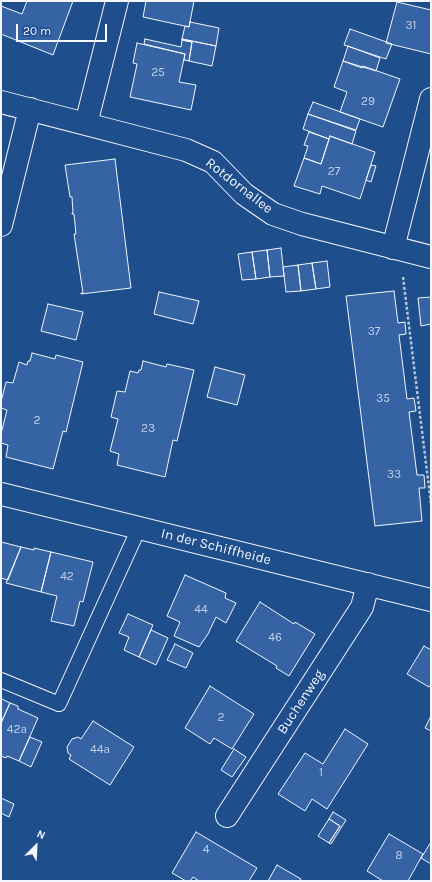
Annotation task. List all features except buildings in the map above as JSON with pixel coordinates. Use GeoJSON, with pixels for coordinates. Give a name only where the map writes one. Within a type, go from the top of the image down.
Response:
{"type":"FeatureCollection","features":[{"type":"Feature","properties":{"kind":"street"},"geometry":{"type":"LineString","coordinates":[[86,124],[117,1]]}},
{"type":"Feature","properties":{"kind":"street"},"geometry":{"type":"LineString","coordinates":[[396,248],[431,99]]}},
{"type":"Feature","properties":{"kind":"street","name":"Rotdornallee"},"geometry":{"type":"LineString","coordinates":[[1,102],[186,150],[213,162],[244,194],[273,214],[302,224],[431,257]]}},
{"type":"Feature","properties":{"kind":"street"},"geometry":{"type":"LineString","coordinates":[[1,225],[30,109]]}},
{"type":"Feature","properties":{"kind":"street","name":"In der Schiffheide"},"geometry":{"type":"LineString","coordinates":[[1,494],[431,600]]}},
{"type":"Feature","properties":{"kind":"street","name":"Buchenweg"},"geometry":{"type":"LineString","coordinates":[[227,816],[362,607],[368,584]]}},
{"type":"Feature","properties":{"kind":"lane"},"geometry":{"type":"LineString","coordinates":[[1,680],[59,704],[140,528]]}},
{"type":"Feature","properties":{"kind":"path"},"geometry":{"type":"LineString","coordinates":[[396,248],[431,504]]}}]}
